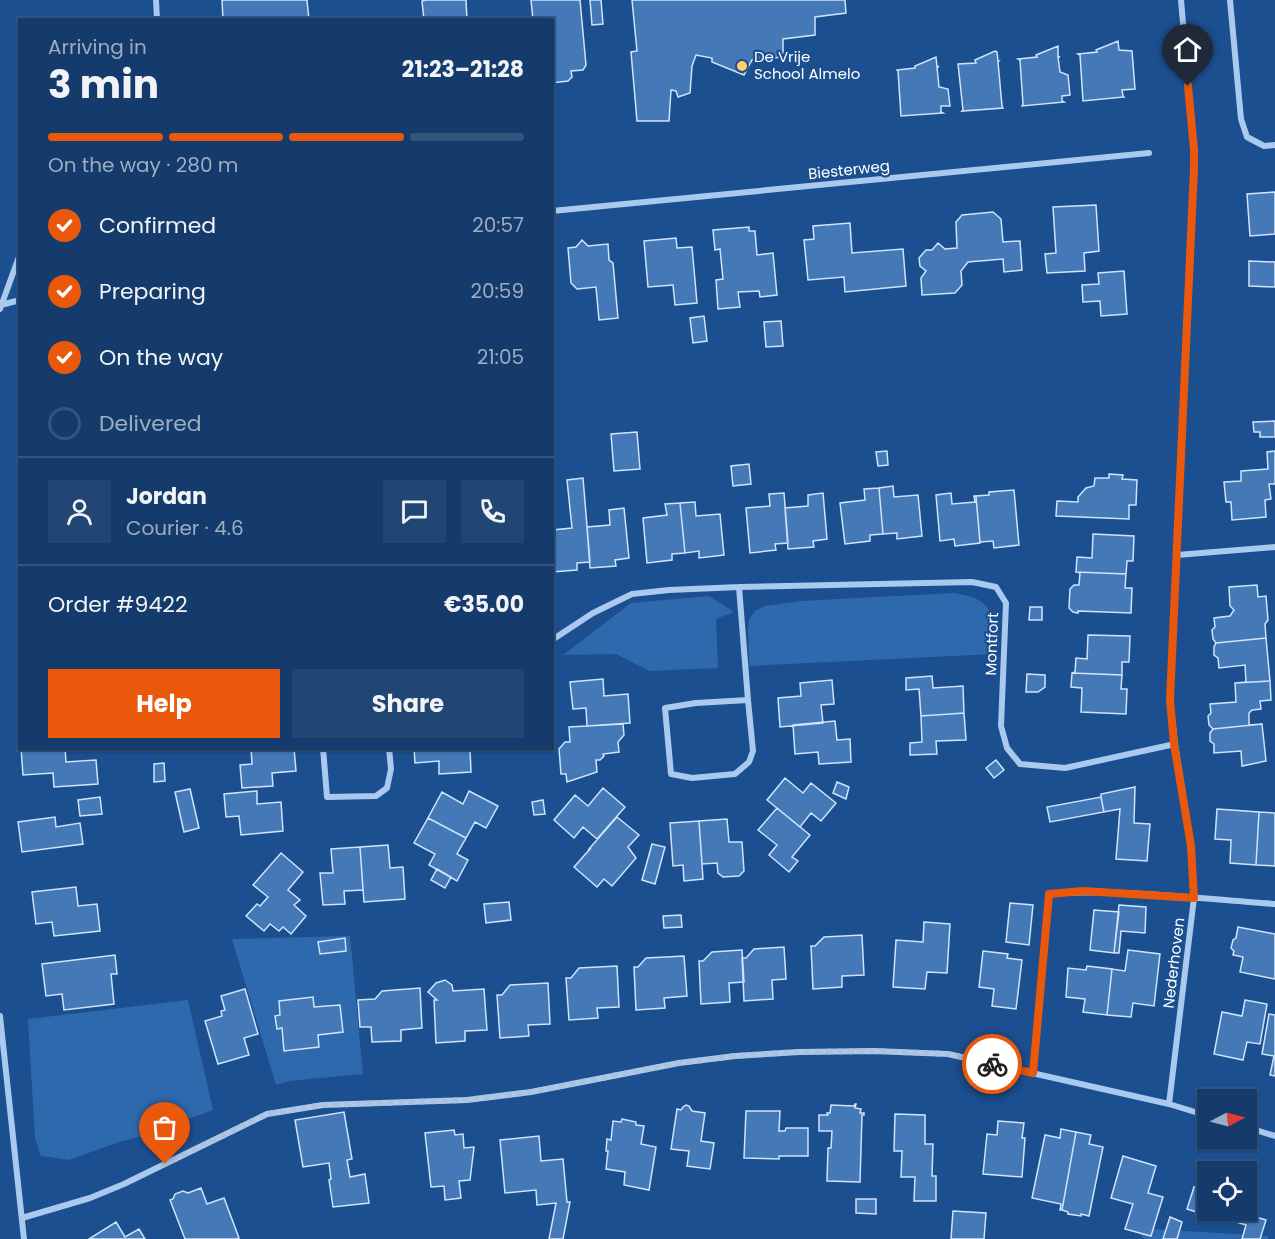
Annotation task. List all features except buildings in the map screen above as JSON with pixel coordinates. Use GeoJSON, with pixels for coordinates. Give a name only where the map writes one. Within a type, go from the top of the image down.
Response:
{"type":"FeatureCollection","features":[{"type":"Feature","properties":{"kind":"street"},"geometry":{"type":"LineString","coordinates":[[156,0],[157,18]]}},
{"type":"Feature","properties":{"kind":"street","name":"Nederhoven"},"geometry":{"type":"LineString","coordinates":[[1168,1104],[1194,898],[1191,846],[1174,744],[1170,700],[1194,169],[1180,0]]}},
{"type":"Feature","properties":{"kind":"street"},"geometry":{"type":"LineString","coordinates":[[1230,0],[1241,119],[1247,137],[1264,146],[1275,145]]}},
{"type":"Feature","properties":{"kind":"street","name":"Biesterweg"},"geometry":{"type":"LineString","coordinates":[[554,211],[1149,153]]}},
{"type":"Feature","properties":{"kind":"street"},"geometry":{"type":"LineString","coordinates":[[0,307],[18,259]]}},
{"type":"Feature","properties":{"kind":"street"},"geometry":{"type":"LineString","coordinates":[[0,307],[18,301]]}},
{"type":"Feature","properties":{"kind":"street"},"geometry":{"type":"LineString","coordinates":[[1177,555],[1275,547]]}},
{"type":"Feature","properties":{"kind":"street","name":"Montfort"},"geometry":{"type":"LineString","coordinates":[[554,639],[593,613],[632,594],[739,587],[972,582],[996,587],[1006,603],[1001,726],[1007,748],[1020,764],[1065,768],[1174,744]]}},
{"type":"Feature","properties":{"kind":"street"},"geometry":{"type":"LineString","coordinates":[[739,587],[753,751],[749,762],[735,774],[692,778],[671,774],[665,708],[696,703],[748,700]]}},
{"type":"Feature","properties":{"kind":"street"},"geometry":{"type":"LineString","coordinates":[[323,750],[327,798],[376,796],[387,788],[391,769],[389,750]]}},
{"type":"Feature","properties":{"kind":"street"},"geometry":{"type":"LineString","coordinates":[[1033,1073],[1049,894],[1083,891],[1275,904]]}},
{"type":"Feature","properties":{"kind":"street"},"geometry":{"type":"LineString","coordinates":[[0,1016],[24,1239]]}},
{"type":"Feature","properties":{"kind":"street"},"geometry":{"type":"LineString","coordinates":[[22,1218],[90,1198],[267,1114],[323,1105],[467,1100],[531,1092],[679,1063],[735,1056],[874,1051],[948,1054],[1168,1104],[1197,1113]]}},
{"type":"Feature","properties":{"kind":"street"},"geometry":{"type":"LineString","coordinates":[[1257,1131],[1275,1136]]}},
{"type":"Feature","properties":{"kind":"shaded area"},"geometry":{"type":"Polygon","coordinates":[[[953,593],[972,597],[986,607],[993,621],[994,654],[749,666],[749,619],[755,611],[765,606],[801,601],[953,593]]]}},
{"type":"Feature","properties":{"kind":"shaded area"},"geometry":{"type":"Polygon","coordinates":[[[709,596],[734,612],[716,619],[718,668],[649,671],[616,654],[563,655],[631,603],[709,596]]]}},
{"type":"Feature","properties":{"kind":"shaded area"},"geometry":{"type":"Polygon","coordinates":[[[350,936],[363,1074],[289,1081],[276,1085],[232,939],[350,936]]]}},
{"type":"Feature","properties":{"kind":"shaded area"},"geometry":{"type":"Polygon","coordinates":[[[188,1000],[213,1110],[69,1160],[41,1156],[35,1138],[28,1019],[188,1000]]]}},
{"type":"Feature","properties":{"kind":"shaded area"},"geometry":{"type":"Polygon","coordinates":[[[1135,1228],[1269,1236],[1268,1239],[1144,1239],[1135,1228]]]}},
{"type":"Feature","properties":{"kind":"way so far"},"geometry":{"type":"LineString","coordinates":[[165,1164],[267,1114],[323,1105],[467,1100],[531,1092],[679,1063],[735,1056],[799,1052],[874,1051],[948,1054],[992,1064]]}},
{"type":"Feature","properties":{"kind":"place","name":"De Vrije School Almelo"},"geometry":{"type":"Point","coordinates":[742,66]}},
{"type":"Feature","properties":{"kind":"route"},"geometry":{"type":"LineString","coordinates":[[992,1064],[1033,1073],[1049,894],[1083,891],[1194,898],[1191,846],[1174,744],[1170,700],[1194,169],[1188,86]]}}]}
